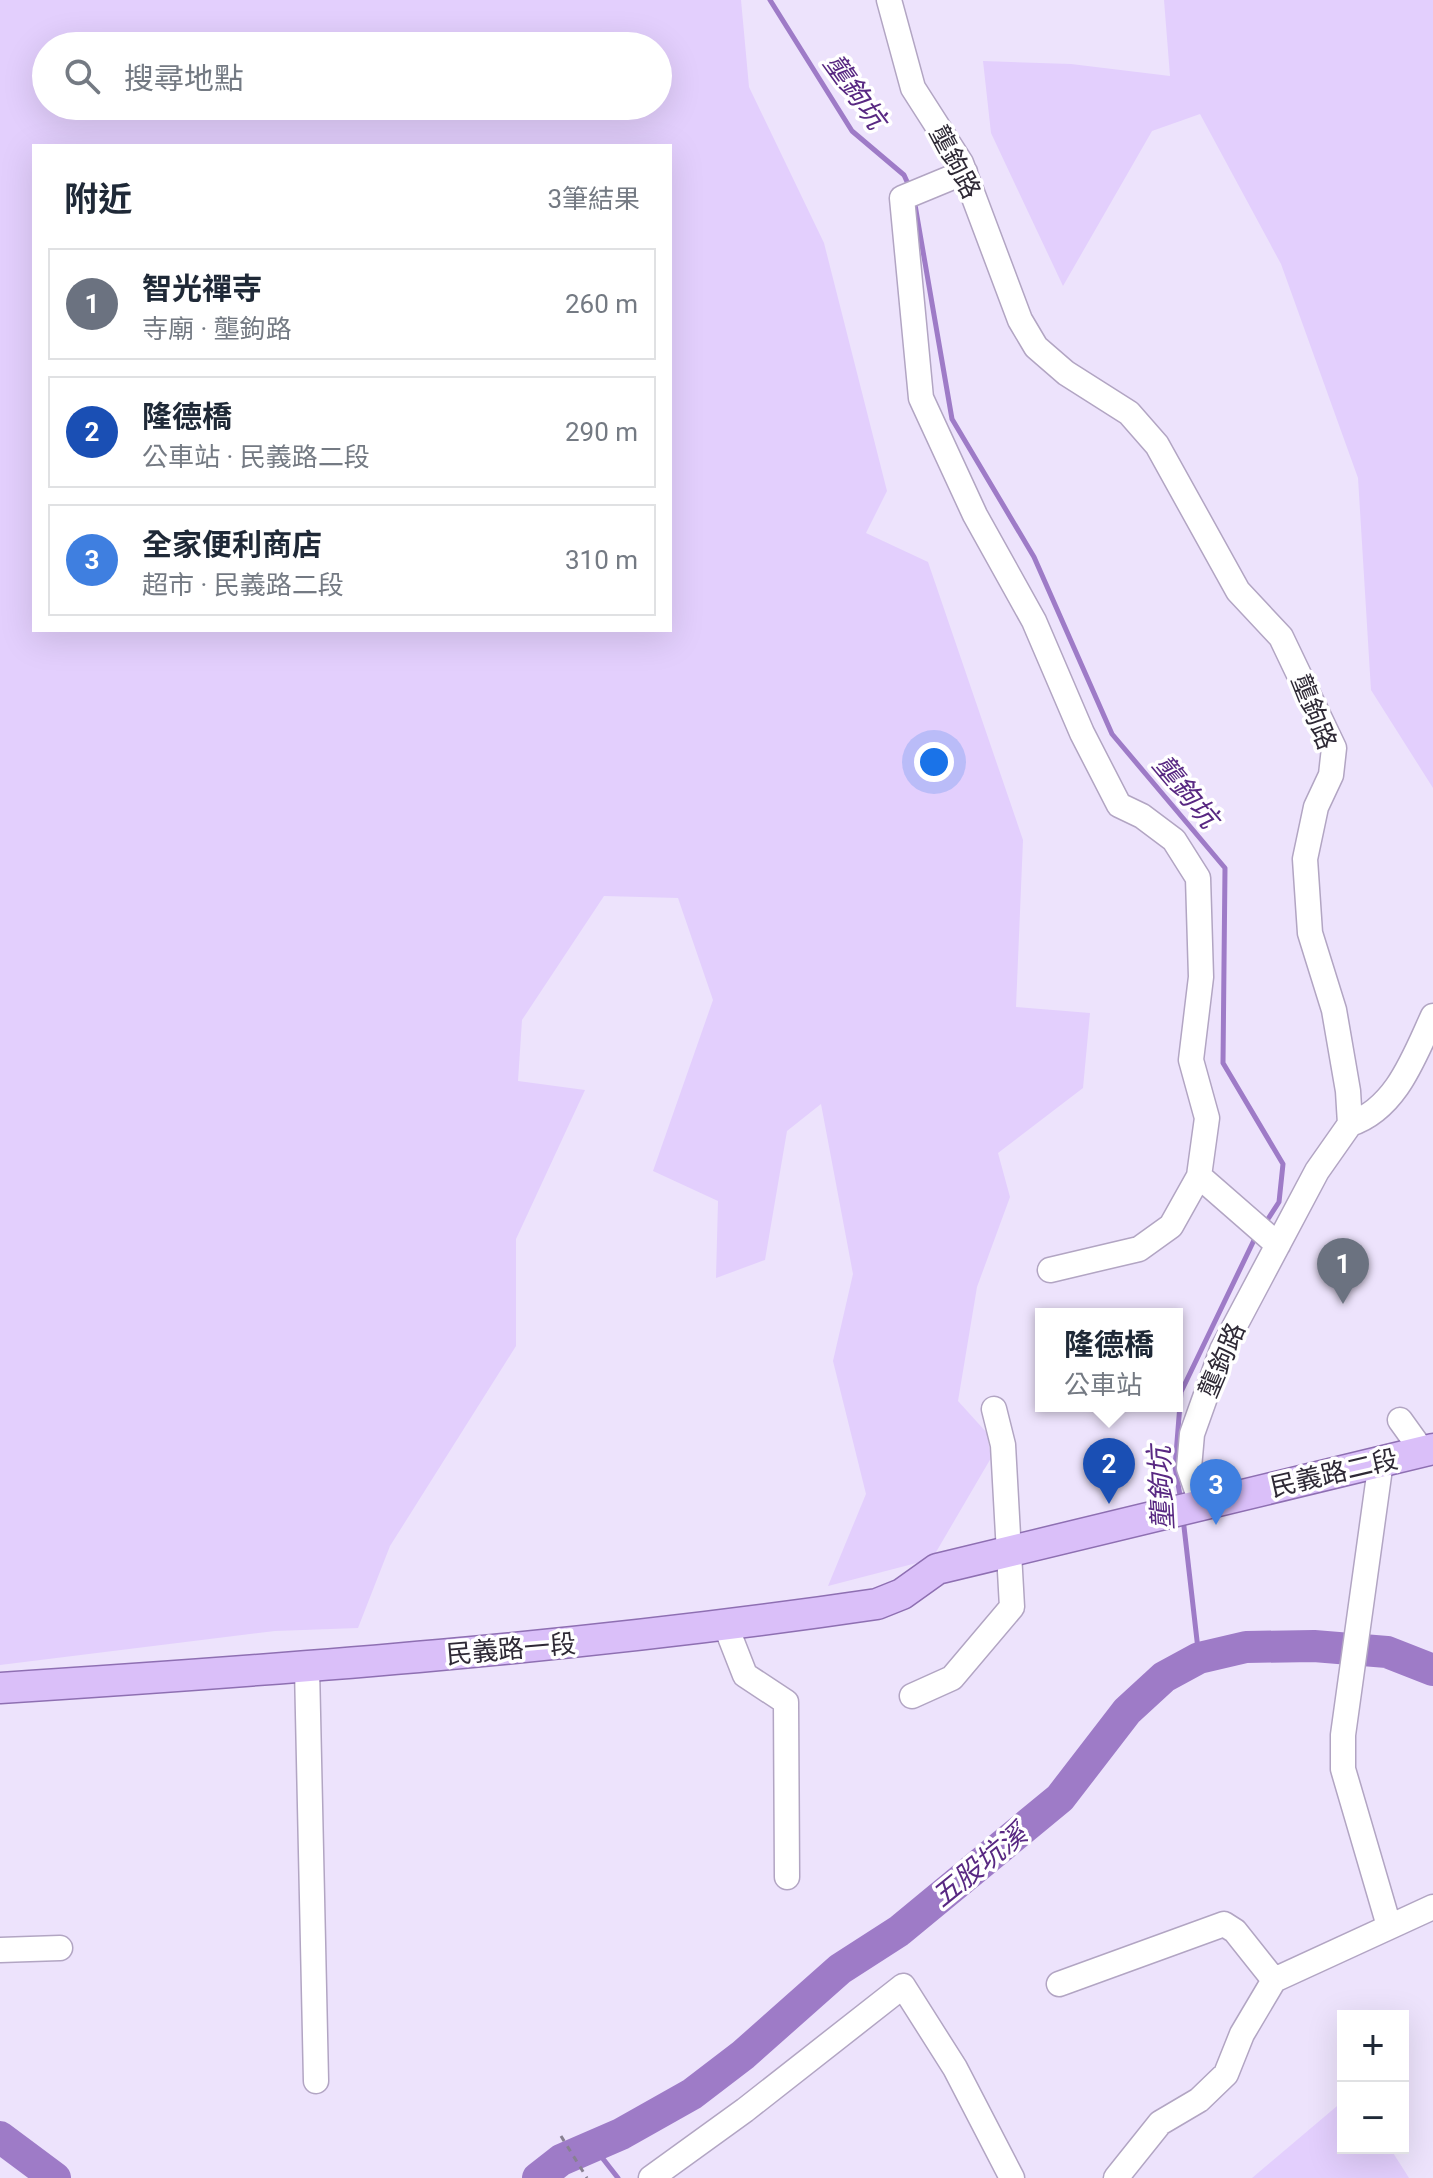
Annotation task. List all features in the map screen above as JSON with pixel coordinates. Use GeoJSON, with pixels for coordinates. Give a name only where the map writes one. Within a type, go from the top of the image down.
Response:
{"type":"FeatureCollection","features":[{"type":"Feature","properties":{"kind":"main road","name":"民義路二段"},"geometry":{"type":"LineString","coordinates":[[1007,1551],[1428,1450]]}},
{"type":"Feature","properties":{"kind":"main road","name":"民義路一段"},"geometry":{"type":"LineString","coordinates":[[0,1688],[307,1668],[642,1637],[877,1604],[902,1594],[937,1569],[1007,1551]]}},
{"type":"Feature","properties":{"kind":"street","name":"壟鉤路"},"geometry":{"type":"LineString","coordinates":[[889,0],[913,88],[965,172],[1020,320],[1036,347],[1066,373],[1129,413],[1157,445],[1238,591],[1281,637],[1334,748],[1331,775],[1316,807],[1305,859],[1310,933],[1334,1010],[1348,1091],[1350,1124],[1267,1236],[1192,1434],[1185,1509]]}},
{"type":"Feature","properties":{"kind":"street"},"geometry":{"type":"LineString","coordinates":[[965,172],[902,198],[921,398],[975,515],[1034,621],[1082,733],[1119,805],[1142,816],[1174,840],[1198,878],[1201,977],[1191,1060],[1207,1118],[1199,1176],[1171,1226],[1139,1249],[1050,1270]]}},
{"type":"Feature","properties":{"kind":"street"},"geometry":{"type":"LineString","coordinates":[[1350,1124],[1380,1108],[1403,1079],[1433,1016]]}},
{"type":"Feature","properties":{"kind":"street"},"geometry":{"type":"LineString","coordinates":[[1199,1176],[1267,1236]]}},
{"type":"Feature","properties":{"kind":"street"},"geometry":{"type":"LineString","coordinates":[[912,1696],[952,1678],[1012,1607],[1003,1445],[994,1409]]}},
{"type":"Feature","properties":{"kind":"street"},"geometry":{"type":"LineString","coordinates":[[1400,1420],[1428,1450]]}},
{"type":"Feature","properties":{"kind":"street"},"geometry":{"type":"LineString","coordinates":[[1381,1461],[1361,1623],[1343,1735],[1343,1769],[1389,1926]]}},
{"type":"Feature","properties":{"kind":"street"},"geometry":{"type":"LineString","coordinates":[[725,1624],[745,1675],[786,1702],[787,1877]]}},
{"type":"Feature","properties":{"kind":"street"},"geometry":{"type":"LineString","coordinates":[[307,1668],[316,2081]]}},
{"type":"Feature","properties":{"kind":"street"},"geometry":{"type":"LineString","coordinates":[[1116,2178],[1160,2123],[1199,2100],[1226,2074],[1242,2034],[1274,1980],[1433,1907]]}},
{"type":"Feature","properties":{"kind":"street"},"geometry":{"type":"LineString","coordinates":[[1059,1984],[1224,1924],[1235,1931],[1274,1980]]}},
{"type":"Feature","properties":{"kind":"street"},"geometry":{"type":"LineString","coordinates":[[0,1950],[60,1948]]}},
{"type":"Feature","properties":{"kind":"street"},"geometry":{"type":"LineString","coordinates":[[651,2178],[903,1986],[955,2068],[1012,2178]]}},
{"type":"Feature","properties":{"kind":"path"},"geometry":{"type":"LineString","coordinates":[[561,2136],[587,2178]]}},
{"type":"Feature","properties":{"kind":"shaded area"},"geometry":{"type":"Polygon","coordinates":[[[0,0],[741,0],[749,87],[824,243],[887,491],[866,533],[928,562],[1023,840],[1016,1007],[1090,1013],[1083,1088],[998,1153],[1010,1197],[977,1287],[958,1401],[987,1433],[991,1458],[932,1559],[828,1586],[866,1494],[833,1361],[853,1274],[821,1104],[787,1131],[765,1260],[716,1278],[718,1201],[653,1171],[713,1000],[678,898],[604,896],[522,1020],[518,1081],[585,1090],[516,1239],[516,1346],[390,1546],[358,1628],[275,1631],[0,1665],[0,0]]]}},
{"type":"Feature","properties":{"kind":"shaded area"},"geometry":{"type":"Polygon","coordinates":[[[1164,0],[1433,0],[1433,788],[1371,690],[1358,478],[1281,264],[1200,114],[1152,131],[1063,286],[991,133],[983,61],[1071,64],[1170,76],[1164,0]]]}},
{"type":"Feature","properties":{"kind":"shaded area"},"geometry":{"type":"Polygon","coordinates":[[[1337,2106],[1337,2154],[1394,2154],[1409,2178],[1252,2178],[1337,2106]]]}},
{"type":"Feature","properties":{"kind":"waterway","name":"壟鉤坑"},"geometry":{"type":"LineString","coordinates":[[770,0],[852,131],[904,175],[909,186]]}},
{"type":"Feature","properties":{"kind":"waterway","name":"壟鉤坑"},"geometry":{"type":"LineString","coordinates":[[914,199],[952,419],[1034,557],[1112,734],[1225,868],[1223,1063],[1283,1164],[1279,1202],[1264,1225]]}},
{"type":"Feature","properties":{"kind":"waterway","name":"壟鉤坑"},"geometry":{"type":"LineString","coordinates":[[1183,1388],[1256,1236]]}},
{"type":"Feature","properties":{"kind":"waterway","name":"壟鉤坑"},"geometry":{"type":"LineString","coordinates":[[1179,1412],[1175,1467],[1181,1501]]}},
{"type":"Feature","properties":{"kind":"waterway","name":"壟鉤坑"},"geometry":{"type":"LineString","coordinates":[[1183,1518],[1199,1658]]}},
{"type":"Feature","properties":{"kind":"waterway","name":"五股坑溪"},"geometry":{"type":"LineString","coordinates":[[538,2178],[561,2160],[621,2134],[692,2094],[743,2055],[840,1969],[899,1931],[1060,1798],[1127,1711],[1164,1677],[1199,1658],[1246,1647],[1314,1646],[1387,1652],[1433,1670]]}},
{"type":"Feature","properties":{"kind":"waterway","name":"五股坑溪"},"geometry":{"type":"LineString","coordinates":[[0,2137],[55,2178]]}},
{"type":"Feature","properties":{"kind":"waterway"},"geometry":{"type":"LineString","coordinates":[[593,2146],[618,2178]]}},
{"type":"Feature","properties":{"kind":"place","name":"智光禪寺"},"geometry":{"type":"Point","coordinates":[1343,1304]}},
{"type":"Feature","properties":{"kind":"place","name":"隆德橋"},"geometry":{"type":"Point","coordinates":[1109,1504]}},
{"type":"Feature","properties":{"kind":"place","name":"全家便利商店"},"geometry":{"type":"Point","coordinates":[1216,1525]}}]}
